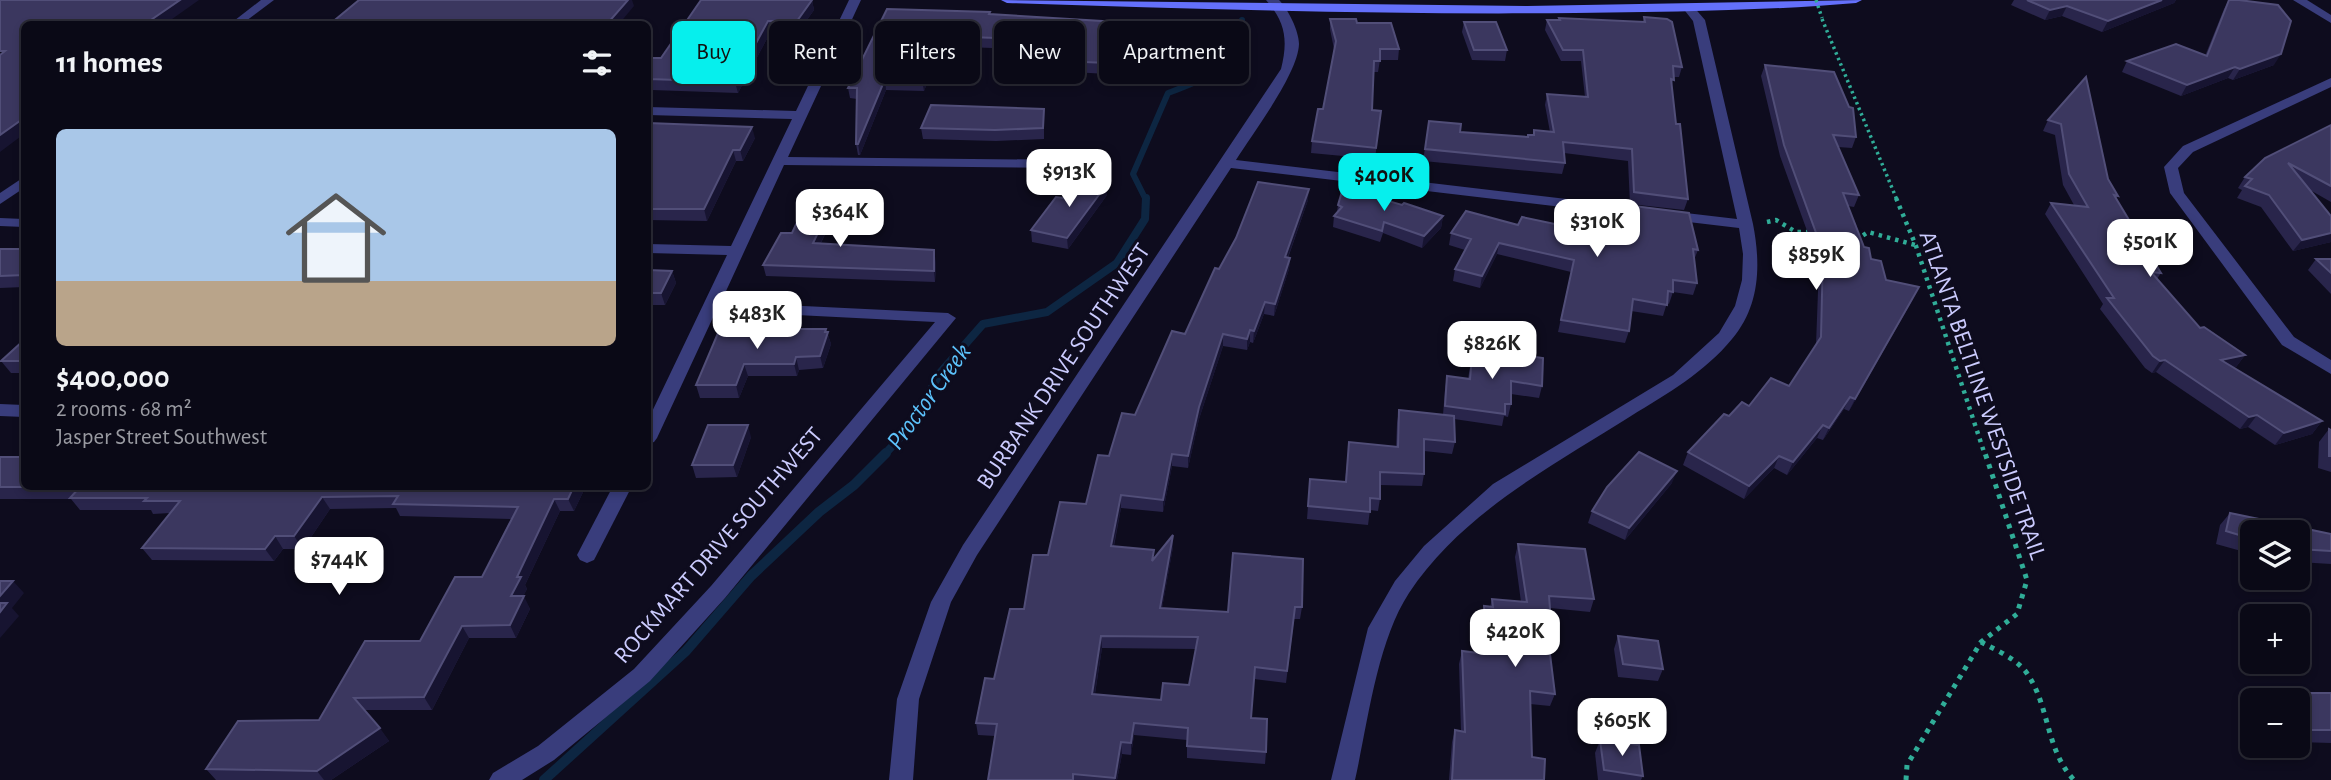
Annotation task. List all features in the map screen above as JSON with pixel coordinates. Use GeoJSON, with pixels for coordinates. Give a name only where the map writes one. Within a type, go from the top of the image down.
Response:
{"type":"FeatureCollection","features":[{"type":"Feature","properties":{"kind":"main road"},"geometry":{"type":"LineString","coordinates":[[1007,0],[1276,4],[1492,11],[1856,0]]}},
{"type":"Feature","properties":{"kind":"street"},"geometry":{"type":"LineString","coordinates":[[239,21],[268,0]]}},
{"type":"Feature","properties":{"kind":"street"},"geometry":{"type":"LineString","coordinates":[[651,429],[712,306],[855,0]]}},
{"type":"Feature","properties":{"kind":"street"},"geometry":{"type":"LineString","coordinates":[[2299,0],[2331,20]]}},
{"type":"Feature","properties":{"kind":"street","name":"BURBANK DRIVE SOUTHWEST"},"geometry":{"type":"LineString","coordinates":[[901,780],[908,699],[941,602],[970,550],[1287,69],[1293,43],[1276,4]]}},
{"type":"Feature","properties":{"kind":"street"},"geometry":{"type":"LineString","coordinates":[[1343,780],[1379,628],[1402,587],[1431,551],[1500,489],[1679,379],[1726,335],[1743,306],[1750,280],[1751,254],[1746,224],[1699,20],[1688,7]]}},
{"type":"Feature","properties":{"kind":"street"},"geometry":{"type":"LineString","coordinates":[[2331,82],[2188,149],[2171,167],[2177,193],[2288,341],[2331,368]]}},
{"type":"Feature","properties":{"kind":"street"},"geometry":{"type":"LineString","coordinates":[[651,111],[800,116]]}},
{"type":"Feature","properties":{"kind":"street"},"geometry":{"type":"LineString","coordinates":[[779,162],[1077,164]]}},
{"type":"Feature","properties":{"kind":"street"},"geometry":{"type":"LineString","coordinates":[[1227,163],[1746,224]]}},
{"type":"Feature","properties":{"kind":"street"},"geometry":{"type":"LineString","coordinates":[[0,200],[21,183]]}},
{"type":"Feature","properties":{"kind":"street"},"geometry":{"type":"LineString","coordinates":[[0,222],[21,223]]}},
{"type":"Feature","properties":{"kind":"street"},"geometry":{"type":"LineString","coordinates":[[651,248],[737,251]]}},
{"type":"Feature","properties":{"kind":"street","name":"ROCKMART DRIVE SOUTHWEST"},"geometry":{"type":"LineString","coordinates":[[501,780],[546,753],[642,675],[718,593],[948,317],[712,306]]}},
{"type":"Feature","properties":{"kind":"street"},"geometry":{"type":"LineString","coordinates":[[0,410],[21,411]]}},
{"type":"Feature","properties":{"kind":"street"},"geometry":{"type":"LineString","coordinates":[[587,555],[621,490]]}},
{"type":"Feature","properties":{"kind":"path","name":"ATLANTA BELTLINE WESTSIDE TRAIL"},"geometry":{"type":"LineString","coordinates":[[1816,0],[1916,246],[2027,580],[2017,614],[1981,642],[1908,765],[1906,780]]}},
{"type":"Feature","properties":{"kind":"path"},"geometry":{"type":"LineString","coordinates":[[1746,224],[1776,220],[1793,232],[1803,234],[1810,232],[1815,225]]}},
{"type":"Feature","properties":{"kind":"path"},"geometry":{"type":"LineString","coordinates":[[1851,241],[1861,239],[1868,232],[1916,246]]}},
{"type":"Feature","properties":{"kind":"path"},"geometry":{"type":"LineString","coordinates":[[1981,642],[2014,660],[2026,671],[2041,699],[2052,746],[2067,774],[2074,780]]}},
{"type":"Feature","properties":{"kind":"building"},"geometry":{"type":"Polygon","coordinates":[[[0,0],[180,0],[149,21],[21,21],[21,120],[0,135],[0,55],[5,51],[0,51],[0,0]]]}},
{"type":"Feature","properties":{"kind":"building"},"geometry":{"type":"Polygon","coordinates":[[[359,0],[628,0],[610,21],[334,21],[359,0]]]}},
{"type":"Feature","properties":{"kind":"building"},"geometry":{"type":"Polygon","coordinates":[[[701,0],[812,0],[797,21],[768,21],[755,45],[755,21],[687,21],[701,0]]]}},
{"type":"Feature","properties":{"kind":"building"},"geometry":{"type":"Polygon","coordinates":[[[2027,0],[2162,0],[2108,21],[2067,6],[2050,10],[2027,0]]]}},
{"type":"Feature","properties":{"kind":"building"},"geometry":{"type":"Polygon","coordinates":[[[2229,0],[2278,5],[2291,21],[2281,54],[2187,85],[2127,61],[2176,44],[2207,56],[2229,0]]]}},
{"type":"Feature","properties":{"kind":"building"},"geometry":{"type":"Polygon","coordinates":[[[887,9],[990,12],[989,14],[1102,21],[1099,21],[1099,63],[1085,62],[1085,21],[994,21],[994,38],[980,37],[980,21],[881,21],[887,9]]]}},
{"type":"Feature","properties":{"kind":"building"},"geometry":{"type":"Polygon","coordinates":[[[1644,17],[1672,22],[1682,67],[1673,66],[1674,80],[1671,79],[1676,124],[1680,124],[1688,199],[1634,192],[1632,149],[1563,142],[1565,163],[1425,149],[1429,121],[1461,124],[1460,132],[1528,137],[1534,135],[1534,130],[1554,132],[1547,94],[1588,97],[1583,50],[1563,50],[1547,20],[1560,20],[1559,18],[1645,22],[1644,17]]]}},
{"type":"Feature","properties":{"kind":"building"},"geometry":{"type":"Polygon","coordinates":[[[1330,19],[1356,19],[1357,23],[1391,23],[1399,49],[1380,49],[1380,61],[1374,61],[1372,110],[1381,111],[1376,148],[1312,141],[1318,109],[1323,109],[1336,41],[1330,19]]]}},
{"type":"Feature","properties":{"kind":"building"},"geometry":{"type":"Polygon","coordinates":[[[1464,22],[1496,22],[1507,50],[1474,50],[1464,22]]]}},
{"type":"Feature","properties":{"kind":"building"},"geometry":{"type":"Polygon","coordinates":[[[875,33],[875,84],[883,84],[856,144],[857,88],[848,88],[850,84],[861,84],[861,62],[875,33]]]}},
{"type":"Feature","properties":{"kind":"building"},"geometry":{"type":"Polygon","coordinates":[[[672,42],[672,80],[651,79],[651,58],[661,58],[672,42]]]}},
{"type":"Feature","properties":{"kind":"building"},"geometry":{"type":"Polygon","coordinates":[[[1765,65],[1834,72],[1849,107],[1853,108],[1856,137],[1833,135],[1859,195],[1843,193],[1864,247],[1869,248],[1871,259],[1881,261],[1886,280],[1919,287],[1855,399],[1850,397],[1829,428],[1823,425],[1793,462],[1779,456],[1749,486],[1688,452],[1724,414],[1729,416],[1742,402],[1749,406],[1771,378],[1789,386],[1821,337],[1823,252],[1784,145],[1765,65]]]}},
{"type":"Feature","properties":{"kind":"building"},"geometry":{"type":"Polygon","coordinates":[[[2086,77],[2108,179],[2118,196],[2114,195],[2161,273],[2151,272],[2200,328],[2204,327],[2245,355],[2221,360],[2322,421],[2284,433],[2257,415],[2249,417],[2165,360],[2160,361],[2153,356],[2107,298],[2114,298],[2051,203],[2088,207],[2069,174],[2061,124],[2048,120],[2086,77]]]}},
{"type":"Feature","properties":{"kind":"building"},"geometry":{"type":"Polygon","coordinates":[[[931,105],[1044,109],[1043,128],[921,128],[931,105]]]}},
{"type":"Feature","properties":{"kind":"building"},"geometry":{"type":"Polygon","coordinates":[[[651,123],[752,127],[740,150],[733,150],[704,209],[651,209],[651,123]]]}},
{"type":"Feature","properties":{"kind":"building"},"geometry":{"type":"Polygon","coordinates":[[[2331,125],[2331,186],[2288,163],[2331,216],[2331,233],[2302,240],[2269,195],[2245,186],[2252,179],[2245,177],[2265,158],[2331,125]]]}},
{"type":"Feature","properties":{"kind":"building"},"geometry":{"type":"Polygon","coordinates":[[[1078,178],[1107,184],[1067,238],[1031,230],[1056,197],[1063,198],[1078,178]]]}},
{"type":"Feature","properties":{"kind":"building"},"geometry":{"type":"Polygon","coordinates":[[[1258,182],[1309,189],[1285,257],[1290,258],[1275,304],[1265,302],[1254,331],[1250,330],[1247,339],[1223,334],[1199,407],[1188,456],[1172,454],[1163,500],[1121,495],[1111,546],[1154,550],[1152,561],[1173,535],[1160,608],[1228,612],[1233,553],[1303,559],[1302,607],[1295,607],[1287,671],[1255,667],[1251,718],[1267,719],[1266,752],[1187,746],[1188,728],[1134,723],[1131,743],[1121,742],[1115,778],[1073,774],[1073,780],[988,780],[997,724],[976,723],[985,678],[994,679],[1010,609],[1024,609],[1033,555],[1048,555],[1060,502],[1086,504],[1098,455],[1109,456],[1122,413],[1135,415],[1172,331],[1185,334],[1215,268],[1219,269],[1236,238],[1258,182]],[[1101,636],[1092,694],[1161,700],[1163,683],[1189,685],[1198,637],[1101,636]]]}},
{"type":"Feature","properties":{"kind":"building"},"geometry":{"type":"Polygon","coordinates":[[[1343,188],[1443,216],[1424,236],[1384,222],[1382,231],[1334,216],[1342,207],[1338,205],[1343,188]]]}},
{"type":"Feature","properties":{"kind":"building"},"geometry":{"type":"Polygon","coordinates":[[[807,201],[833,202],[813,243],[934,250],[934,271],[763,265],[781,233],[792,233],[807,201]]]}},
{"type":"Feature","properties":{"kind":"building"},"geometry":{"type":"Polygon","coordinates":[[[1634,206],[1689,213],[1698,250],[1693,249],[1697,283],[1673,280],[1673,292],[1668,291],[1667,305],[1633,299],[1629,331],[1561,320],[1574,260],[1499,243],[1482,276],[1455,269],[1471,239],[1451,233],[1466,211],[1518,225],[1522,217],[1588,231],[1587,221],[1596,222],[1595,218],[1635,222],[1634,206]]]}},
{"type":"Feature","properties":{"kind":"building"},"geometry":{"type":"Polygon","coordinates":[[[0,249],[21,249],[21,275],[0,276],[0,249]]]}},
{"type":"Feature","properties":{"kind":"building"},"geometry":{"type":"Polygon","coordinates":[[[2316,259],[2331,259],[2331,273],[2316,259]]]}},
{"type":"Feature","properties":{"kind":"building"},"geometry":{"type":"Polygon","coordinates":[[[651,270],[672,271],[661,293],[651,293],[651,270]]]}},
{"type":"Feature","properties":{"kind":"building"},"geometry":{"type":"Polygon","coordinates":[[[721,326],[826,329],[825,332],[828,332],[820,356],[796,357],[794,364],[744,364],[736,385],[696,385],[721,326]]]}},
{"type":"Feature","properties":{"kind":"building"},"geometry":{"type":"Polygon","coordinates":[[[21,343],[21,361],[1,361],[21,343]]]}},
{"type":"Feature","properties":{"kind":"building"},"geometry":{"type":"Polygon","coordinates":[[[1473,348],[1543,358],[1542,386],[1511,381],[1511,404],[1505,404],[1505,414],[1445,406],[1447,376],[1470,379],[1473,348]]]}},
{"type":"Feature","properties":{"kind":"building"},"geometry":{"type":"Polygon","coordinates":[[[1399,410],[1454,416],[1455,442],[1424,439],[1424,474],[1380,472],[1380,499],[1370,498],[1370,512],[1308,506],[1310,479],[1346,482],[1349,442],[1398,447],[1399,410]]]}},
{"type":"Feature","properties":{"kind":"building"},"geometry":{"type":"Polygon","coordinates":[[[708,425],[748,425],[733,465],[692,465],[708,425]]]}},
{"type":"Feature","properties":{"kind":"building"},"geometry":{"type":"Polygon","coordinates":[[[2329,429],[2331,430],[2331,456],[2329,456],[2329,429]]]}},
{"type":"Feature","properties":{"kind":"building"},"geometry":{"type":"Polygon","coordinates":[[[1639,452],[1677,471],[1629,528],[1592,511],[1607,487],[1639,452]]]}},
{"type":"Feature","properties":{"kind":"building"},"geometry":{"type":"Polygon","coordinates":[[[0,457],[21,457],[21,487],[0,487],[0,457]]]}},
{"type":"Feature","properties":{"kind":"building"},"geometry":{"type":"Polygon","coordinates":[[[77,490],[572,490],[568,499],[554,499],[517,577],[521,577],[511,596],[524,596],[510,625],[462,626],[424,697],[354,698],[380,728],[317,771],[206,769],[238,721],[319,720],[365,641],[420,641],[455,577],[482,577],[518,507],[393,504],[398,496],[322,497],[294,536],[275,536],[265,549],[142,548],[180,501],[70,498],[77,490]]]}},
{"type":"Feature","properties":{"kind":"building"},"geometry":{"type":"Polygon","coordinates":[[[2230,513],[2264,520],[2240,520],[2240,535],[2226,531],[2230,513]]]}},
{"type":"Feature","properties":{"kind":"building"},"geometry":{"type":"Polygon","coordinates":[[[2310,530],[2331,534],[2331,551],[2310,550],[2310,530]]]}},
{"type":"Feature","properties":{"kind":"building"},"geometry":{"type":"Polygon","coordinates":[[[1518,544],[1585,549],[1594,599],[1549,596],[1553,646],[1549,646],[1555,694],[1530,691],[1532,757],[1545,759],[1544,780],[1452,780],[1455,730],[1465,732],[1462,651],[1487,654],[1484,606],[1493,607],[1492,599],[1527,602],[1518,544]]]}},
{"type":"Feature","properties":{"kind":"building"},"geometry":{"type":"Polygon","coordinates":[[[0,581],[13,581],[0,596],[0,581]]]}},
{"type":"Feature","properties":{"kind":"building"},"geometry":{"type":"Polygon","coordinates":[[[0,603],[7,603],[0,612],[0,603]]]}},
{"type":"Feature","properties":{"kind":"building"},"geometry":{"type":"Polygon","coordinates":[[[1618,636],[1658,641],[1663,669],[1623,664],[1618,636]]]}},
{"type":"Feature","properties":{"kind":"building"},"geometry":{"type":"Polygon","coordinates":[[[2310,693],[2331,693],[2331,730],[2310,730],[2310,693]]]}},
{"type":"Feature","properties":{"kind":"building"},"geometry":{"type":"Polygon","coordinates":[[[1600,740],[1639,745],[1643,776],[1604,770],[1600,740]]]}},
{"type":"Feature","properties":{"kind":"waterway","name":"Proctor Creek"},"geometry":{"type":"LineString","coordinates":[[1146,200],[1133,174],[1168,93],[1208,76],[1228,59],[1240,35],[1242,20]]}},
{"type":"Feature","properties":{"kind":"waterway","name":"Proctor Creek"},"geometry":{"type":"LineString","coordinates":[[884,455],[910,427],[940,373],[983,324],[1047,312],[1117,263],[1145,219],[1146,200]]}},
{"type":"Feature","properties":{"kind":"waterway","name":"Proctor Creek"},"geometry":{"type":"LineString","coordinates":[[544,780],[686,651],[751,576],[884,455]]}}]}
